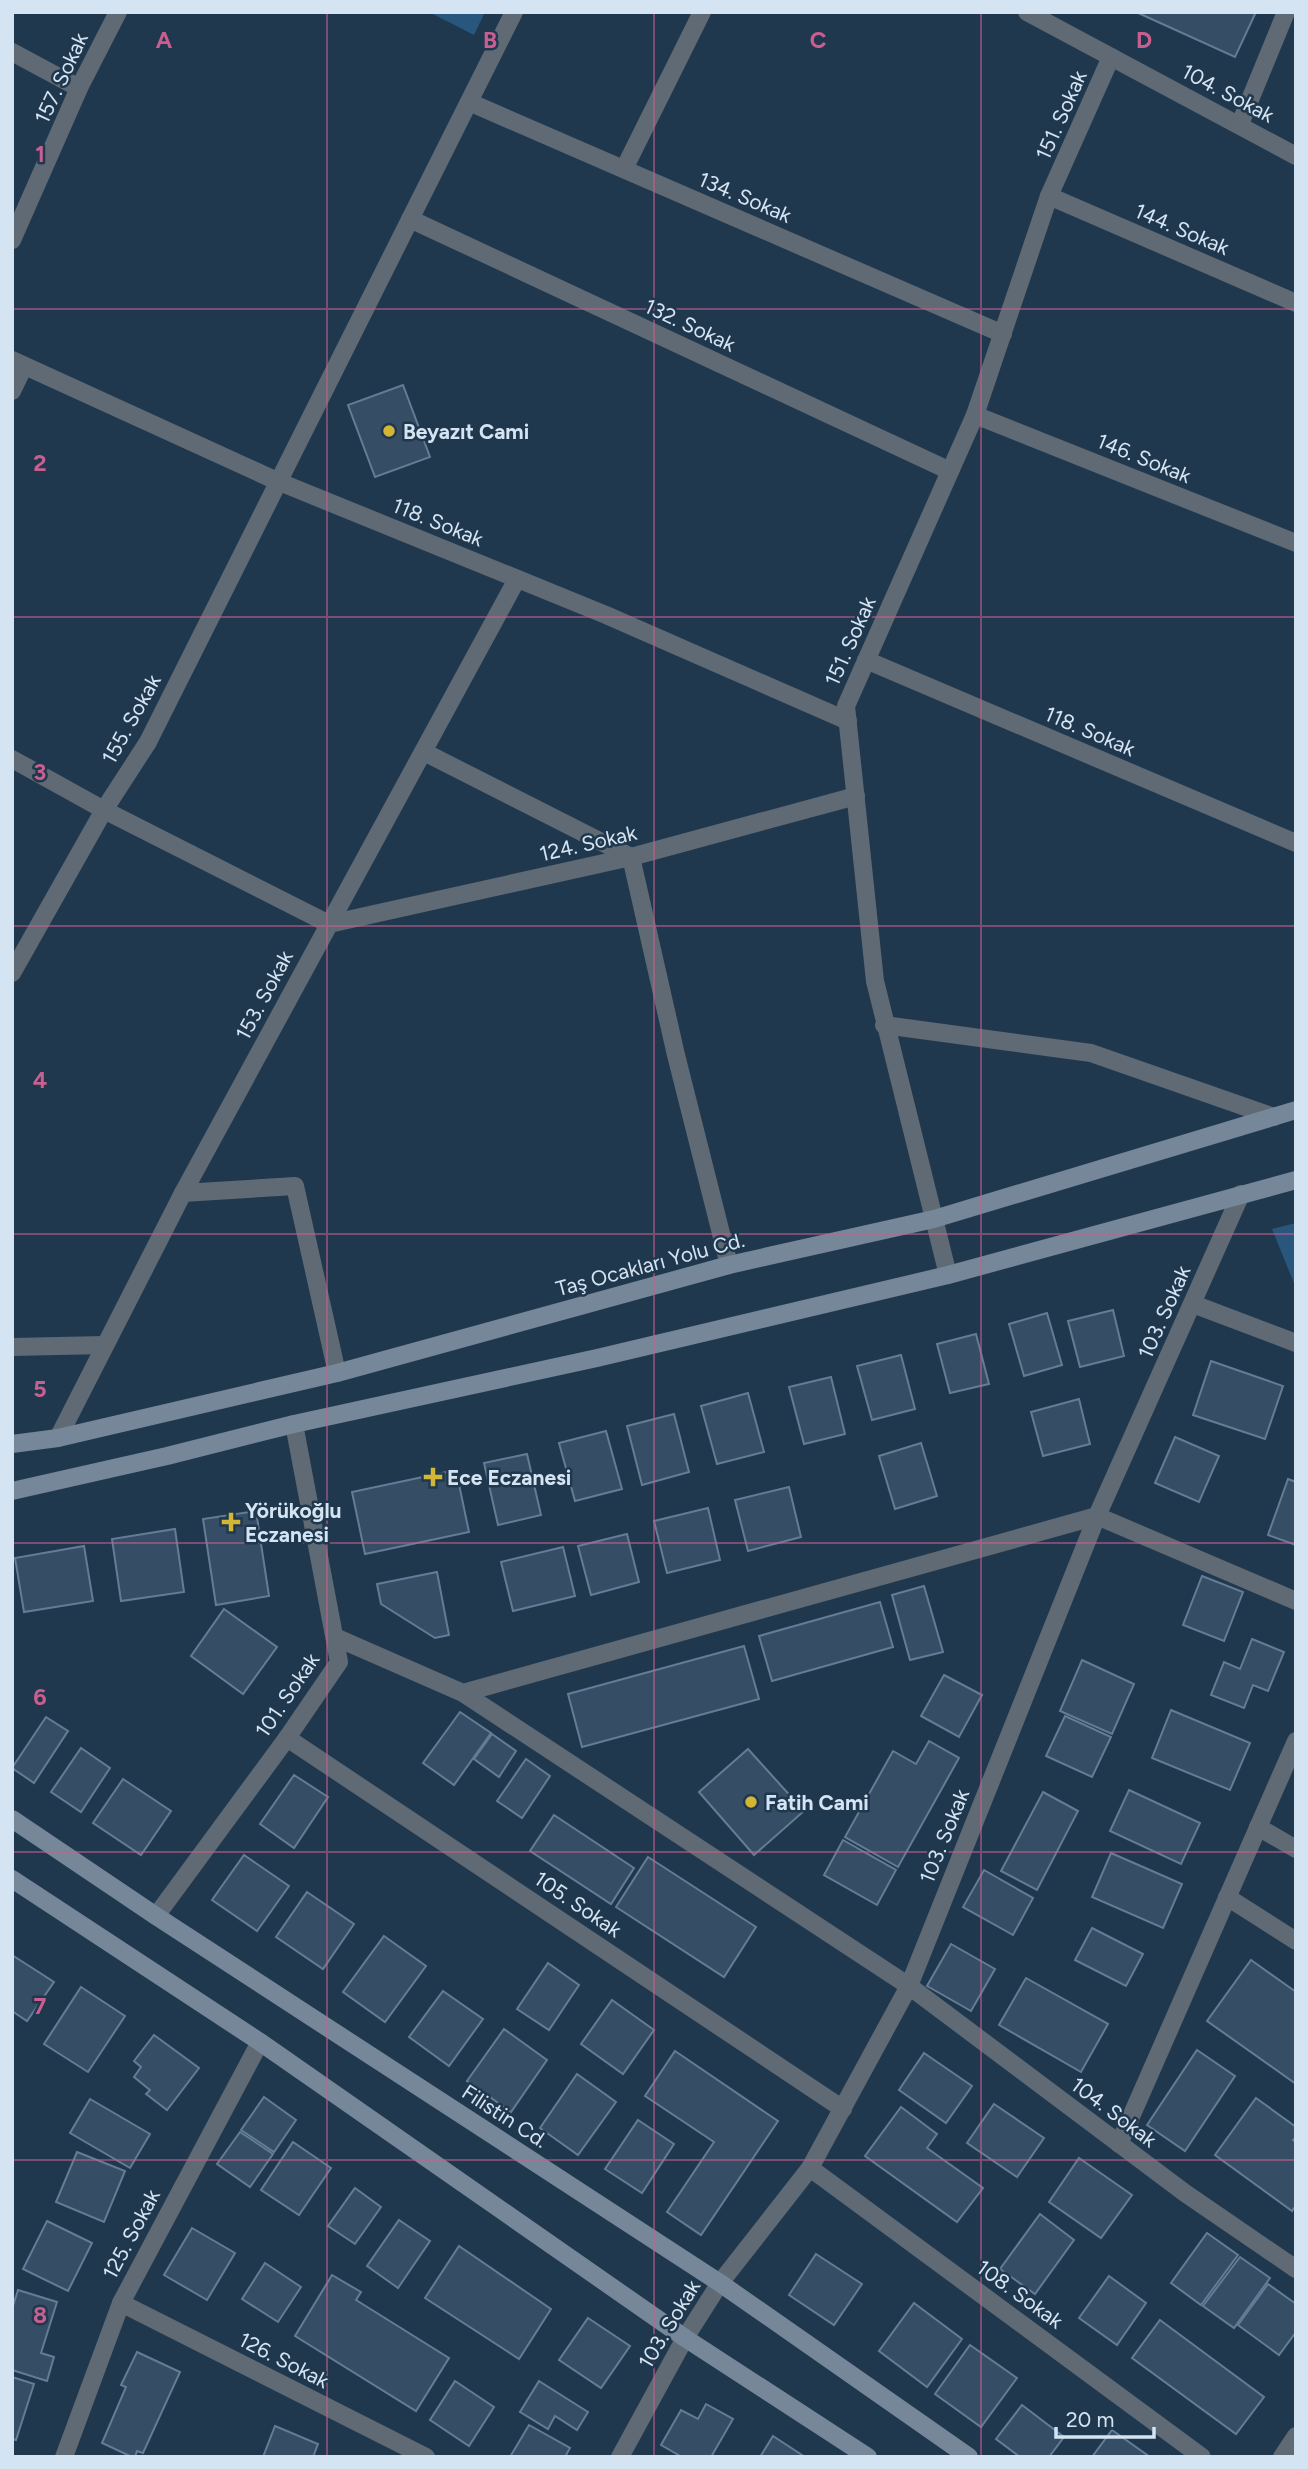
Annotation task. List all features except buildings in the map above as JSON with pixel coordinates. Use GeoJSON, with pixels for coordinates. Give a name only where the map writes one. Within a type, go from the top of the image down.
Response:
{"type":"FeatureCollection","features":[{"type":"Feature","properties":{"kind":"main road","name":"Taş Ocakları Yolu Cd."},"geometry":{"type":"LineString","coordinates":[[12,1444],[58,1438],[337,1373],[729,1265],[934,1219],[1296,1110]]}},
{"type":"Feature","properties":{"kind":"main road"},"geometry":{"type":"LineString","coordinates":[[12,1491],[948,1275],[1296,1180]]}},
{"type":"Feature","properties":{"kind":"main road","name":"Filistin Cd."},"geometry":{"type":"LineString","coordinates":[[12,1819],[156,1916],[720,2283],[969,2457]]}},
{"type":"Feature","properties":{"kind":"main road"},"geometry":{"type":"LineString","coordinates":[[12,1879],[260,2042],[685,2337],[868,2457]]}},
{"type":"Feature","properties":{"kind":"street","name":"157. Sokak"},"geometry":{"type":"LineString","coordinates":[[12,240],[79,88],[118,12]]}},
{"type":"Feature","properties":{"kind":"street","name":"155. Sokak"},"geometry":{"type":"LineString","coordinates":[[12,973],[104,810],[148,742],[514,12]]}},
{"type":"Feature","properties":{"kind":"street"},"geometry":{"type":"LineString","coordinates":[[624,169],[702,12]]}},
{"type":"Feature","properties":{"kind":"street","name":"104. Sokak"},"geometry":{"type":"LineString","coordinates":[[1027,12],[1296,156]]}},
{"type":"Feature","properties":{"kind":"street"},"geometry":{"type":"LineString","coordinates":[[1240,124],[1286,12]]}},
{"type":"Feature","properties":{"kind":"street"},"geometry":{"type":"LineString","coordinates":[[12,52],[79,88]]}},
{"type":"Feature","properties":{"kind":"street","name":"151. Sokak"},"geometry":{"type":"LineString","coordinates":[[948,1275],[875,981],[846,706],[975,415],[1049,197],[1111,57]]}},
{"type":"Feature","properties":{"kind":"street","name":"134. Sokak"},"geometry":{"type":"LineString","coordinates":[[469,102],[1003,334]]}},
{"type":"Feature","properties":{"kind":"street","name":"144. Sokak"},"geometry":{"type":"LineString","coordinates":[[1049,197],[1296,303]]}},
{"type":"Feature","properties":{"kind":"street","name":"132. Sokak"},"geometry":{"type":"LineString","coordinates":[[410,219],[950,471]]}},
{"type":"Feature","properties":{"kind":"street"},"geometry":{"type":"LineString","coordinates":[[12,391],[18,363]]}},
{"type":"Feature","properties":{"kind":"street","name":"118. Sokak"},"geometry":{"type":"LineString","coordinates":[[18,363],[277,481],[606,615],[848,721]]}},
{"type":"Feature","properties":{"kind":"street","name":"146. Sokak"},"geometry":{"type":"LineString","coordinates":[[975,415],[1296,543]]}},
{"type":"Feature","properties":{"kind":"street","name":"153. Sokak"},"geometry":{"type":"LineString","coordinates":[[58,1438],[183,1193],[517,579]]}},
{"type":"Feature","properties":{"kind":"street","name":"118. Sokak"},"geometry":{"type":"LineString","coordinates":[[866,660],[1296,843]]}},
{"type":"Feature","properties":{"kind":"street"},"geometry":{"type":"LineString","coordinates":[[424,752],[631,857],[676,1055],[729,1265]]}},
{"type":"Feature","properties":{"kind":"street"},"geometry":{"type":"LineString","coordinates":[[12,759],[104,810],[329,923]]}},
{"type":"Feature","properties":{"kind":"street","name":"124. Sokak"},"geometry":{"type":"LineString","coordinates":[[329,923],[631,857],[856,796]]}},
{"type":"Feature","properties":{"kind":"street"},"geometry":{"type":"LineString","coordinates":[[884,1025],[1091,1053],[1274,1117]]}},
{"type":"Feature","properties":{"kind":"street"},"geometry":{"type":"LineString","coordinates":[[183,1193],[295,1185],[337,1373]]}},
{"type":"Feature","properties":{"kind":"street","name":"103. Sokak"},"geometry":{"type":"LineString","coordinates":[[621,2457],[685,2337],[720,2283],[810,2168],[909,1986],[1097,1516],[1241,1194]]}},
{"type":"Feature","properties":{"kind":"street"},"geometry":{"type":"LineString","coordinates":[[1193,1304],[1296,1343]]}},
{"type":"Feature","properties":{"kind":"street"},"geometry":{"type":"LineString","coordinates":[[12,1346],[105,1345]]}},
{"type":"Feature","properties":{"kind":"street","name":"101. Sokak"},"geometry":{"type":"LineString","coordinates":[[156,1916],[287,1738],[339,1662],[294,1424]]}},
{"type":"Feature","properties":{"kind":"street"},"geometry":{"type":"LineString","coordinates":[[463,1693],[1097,1516],[1296,1601]]}},
{"type":"Feature","properties":{"kind":"street","name":"104. Sokak"},"geometry":{"type":"LineString","coordinates":[[335,1637],[463,1693],[909,1986],[1185,2193],[1296,2269]]}},
{"type":"Feature","properties":{"kind":"street","name":"105. Sokak"},"geometry":{"type":"LineString","coordinates":[[287,1738],[843,2109]]}},
{"type":"Feature","properties":{"kind":"street"},"geometry":{"type":"LineString","coordinates":[[1119,2144],[1296,1741]]}},
{"type":"Feature","properties":{"kind":"street"},"geometry":{"type":"LineString","coordinates":[[1258,1827],[1296,1849]]}},
{"type":"Feature","properties":{"kind":"street"},"geometry":{"type":"LineString","coordinates":[[1227,1897],[1296,1941]]}},
{"type":"Feature","properties":{"kind":"street","name":"125. Sokak"},"geometry":{"type":"LineString","coordinates":[[64,2457],[121,2303],[260,2042]]}},
{"type":"Feature","properties":{"kind":"street","name":"108. Sokak"},"geometry":{"type":"LineString","coordinates":[[810,2168],[1202,2457]]}},
{"type":"Feature","properties":{"kind":"street","name":"126. Sokak"},"geometry":{"type":"LineString","coordinates":[[121,2303],[426,2457]]}},
{"type":"Feature","properties":{"kind":"street"},"geometry":{"type":"LineString","coordinates":[[1282,2457],[1296,2436]]}},
{"type":"Feature","properties":{"kind":"shaded area"},"geometry":{"type":"Polygon","coordinates":[[[429,12],[485,12],[474,35],[429,12]]]}},
{"type":"Feature","properties":{"kind":"shaded area"},"geometry":{"type":"Polygon","coordinates":[[[1296,1223],[1296,1288],[1272,1229],[1296,1223]]]}},
{"type":"Feature","properties":{"kind":"place","name":"Beyazıt Cami"},"geometry":{"type":"Point","coordinates":[389,431]}},
{"type":"Feature","properties":{"kind":"place","name":"Ece Eczanesi"},"geometry":{"type":"Point","coordinates":[433,1477]}},
{"type":"Feature","properties":{"kind":"place","name":"Yörükoğlu Eczanesi"},"geometry":{"type":"Point","coordinates":[231,1522]}},
{"type":"Feature","properties":{"kind":"place","name":"Fatih Cami"},"geometry":{"type":"Point","coordinates":[751,1802]}}]}
